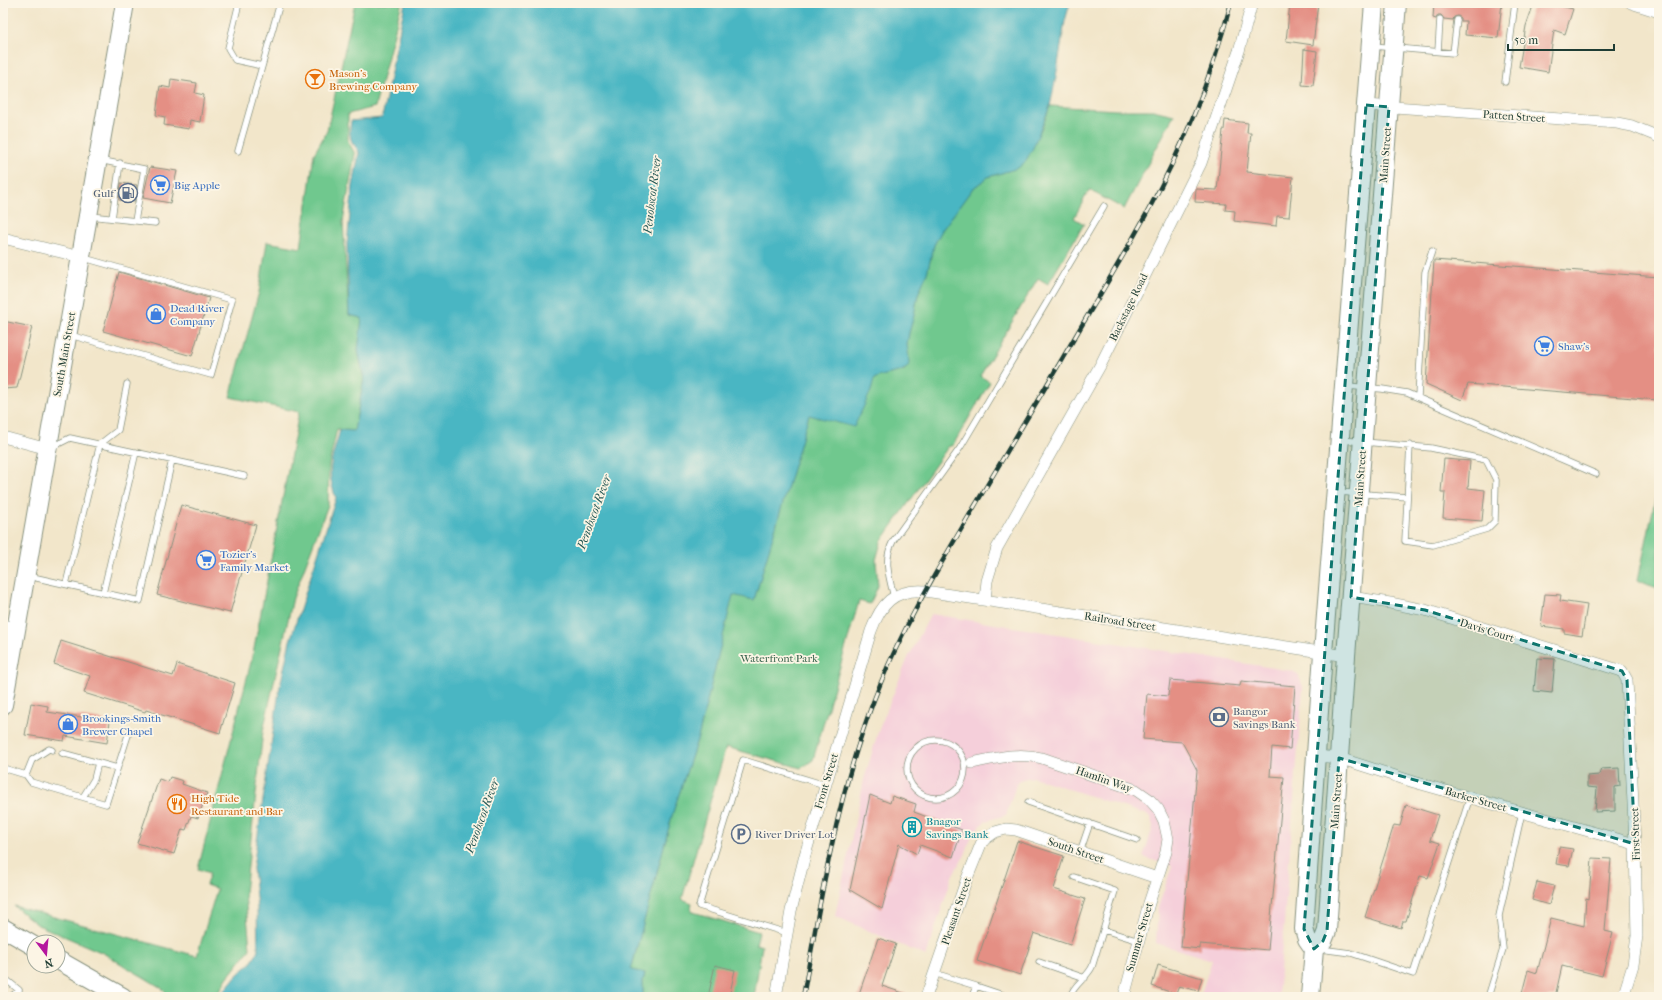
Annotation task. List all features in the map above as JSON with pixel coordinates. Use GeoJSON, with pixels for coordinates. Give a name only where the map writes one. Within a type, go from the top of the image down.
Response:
{"type":"FeatureCollection","features":[{"type":"Feature","properties":{"kind":"main road","name":"South Main Street"},"geometry":{"type":"LineString","coordinates":[[3,705],[10,627],[26,575],[98,159],[123,3]]}},
{"type":"Feature","properties":{"kind":"main road","name":"Main Street"},"geometry":{"type":"LineString","coordinates":[[1374,3],[1323,653],[1304,929],[1307,940],[1314,949],[1323,941],[1327,931],[1346,656],[1397,3]]}},
{"type":"Feature","properties":{"kind":"main road"},"geometry":{"type":"LineString","coordinates":[[3,928],[26,941]]}},
{"type":"Feature","properties":{"kind":"main road"},"geometry":{"type":"LineString","coordinates":[[1310,997],[1314,949]]}},
{"type":"Feature","properties":{"kind":"main road"},"geometry":{"type":"LineString","coordinates":[[66,965],[123,997]]}},
{"type":"Feature","properties":{"kind":"street","name":"Backstage Road"},"geometry":{"type":"LineString","coordinates":[[985,600],[987,581],[997,548],[1101,364],[1201,163],[1240,51],[1252,3]]}},
{"type":"Feature","properties":{"kind":"street"},"geometry":{"type":"LineString","coordinates":[[1631,3],[1659,12]]}},
{"type":"Feature","properties":{"kind":"street","name":"Patten Street"},"geometry":{"type":"LineString","coordinates":[[1366,105],[1617,123],[1632,126],[1659,137]]}},
{"type":"Feature","properties":{"kind":"street"},"geometry":{"type":"LineString","coordinates":[[3,238],[81,257]]}},
{"type":"Feature","properties":{"kind":"street"},"geometry":{"type":"LineString","coordinates":[[3,437],[48,449]]}},
{"type":"Feature","properties":{"kind":"street","name":"Railroad Street"},"geometry":{"type":"LineString","coordinates":[[894,597],[907,592],[919,590],[1346,656]]}},
{"type":"Feature","properties":{"kind":"street","name":"Front Street"},"geometry":{"type":"LineString","coordinates":[[776,997],[787,933],[805,855],[825,785],[871,631],[881,609],[894,597]]}},
{"type":"Feature","properties":{"kind":"street","name":"Davis Court"},"geometry":{"type":"LineString","coordinates":[[1351,597],[1425,610],[1622,671]]}},
{"type":"Feature","properties":{"kind":"street","name":"First Street"},"geometry":{"type":"LineString","coordinates":[[1622,671],[1627,680],[1636,844],[1637,936],[1632,965],[1623,997]]}},
{"type":"Feature","properties":{"kind":"street","name":"Hamlin Way"},"geometry":{"type":"LineString","coordinates":[[969,764],[1010,756],[1030,755],[1128,787],[1143,794],[1153,803],[1161,814],[1168,833],[1167,846],[1157,878]]}},
{"type":"Feature","properties":{"kind":"street","name":"Barker Street"},"geometry":{"type":"LineString","coordinates":[[1316,756],[1339,758],[1636,844]]}},
{"type":"Feature","properties":{"kind":"street","name":"South Street"},"geometry":{"type":"LineString","coordinates":[[995,832],[1006,829],[1016,830],[1157,878]]}},
{"type":"Feature","properties":{"kind":"street","name":"Pleasant Street"},"geometry":{"type":"LineString","coordinates":[[926,997],[971,867],[985,839],[995,832]]}},
{"type":"Feature","properties":{"kind":"street","name":"Summer Street"},"geometry":{"type":"LineString","coordinates":[[1124,997],[1157,878]]}},
{"type":"Feature","properties":{"kind":"lane"},"geometry":{"type":"LineString","coordinates":[[239,3],[228,48],[235,60],[262,66]]}},
{"type":"Feature","properties":{"kind":"lane"},"geometry":{"type":"LineString","coordinates":[[238,151],[280,3]]}},
{"type":"Feature","properties":{"kind":"lane"},"geometry":{"type":"LineString","coordinates":[[1505,82],[1515,3]]}},
{"type":"Feature","properties":{"kind":"lane"},"geometry":{"type":"LineString","coordinates":[[1438,51],[1440,19]]}},
{"type":"Feature","properties":{"kind":"lane"},"geometry":{"type":"LineString","coordinates":[[1371,46],[1454,53],[1457,20]]}},
{"type":"Feature","properties":{"kind":"lane"},"geometry":{"type":"LineString","coordinates":[[98,159],[144,169],[135,221]]}},
{"type":"Feature","properties":{"kind":"lane"},"geometry":{"type":"LineString","coordinates":[[112,218],[120,164]]}},
{"type":"Feature","properties":{"kind":"lane"},"geometry":{"type":"LineString","coordinates":[[894,597],[887,563],[888,552],[893,541],[960,448],[1104,206]]}},
{"type":"Feature","properties":{"kind":"lane"},"geometry":{"type":"LineString","coordinates":[[88,216],[155,223]]}},
{"type":"Feature","properties":{"kind":"lane"},"geometry":{"type":"LineString","coordinates":[[1418,397],[1425,272],[1432,251]]}},
{"type":"Feature","properties":{"kind":"lane"},"geometry":{"type":"LineString","coordinates":[[68,334],[212,375],[232,300],[81,257]]}},
{"type":"Feature","properties":{"kind":"lane"},"geometry":{"type":"LineString","coordinates":[[66,584],[100,444],[118,430],[127,384]]}},
{"type":"Feature","properties":{"kind":"lane"},"geometry":{"type":"LineString","coordinates":[[1344,386],[1395,390],[1418,397],[1596,474]]}},
{"type":"Feature","properties":{"kind":"lane"},"geometry":{"type":"LineString","coordinates":[[48,449],[70,438],[244,476]]}},
{"type":"Feature","properties":{"kind":"lane"},"geometry":{"type":"LineString","coordinates":[[1340,439],[1410,445],[1486,460],[1496,480],[1495,521],[1487,529],[1433,545],[1405,541],[1410,445]]}},
{"type":"Feature","properties":{"kind":"lane"},"geometry":{"type":"LineString","coordinates":[[103,593],[136,452]]}},
{"type":"Feature","properties":{"kind":"lane"},"geometry":{"type":"LineString","coordinates":[[26,575],[140,601],[172,460]]}},
{"type":"Feature","properties":{"kind":"lane"},"geometry":{"type":"LineString","coordinates":[[1336,492],[1407,497]]}},
{"type":"Feature","properties":{"kind":"lane"},"geometry":{"type":"LineString","coordinates":[[3,768],[26,775],[31,782],[106,804],[129,732]]}},
{"type":"Feature","properties":{"kind":"lane"},"geometry":{"type":"LineString","coordinates":[[933,740],[944,741],[954,746],[969,764],[958,789],[949,796],[938,798],[927,797],[918,792],[911,784],[907,774],[907,763],[911,753],[919,746],[933,740]]}},
{"type":"Feature","properties":{"kind":"lane"},"geometry":{"type":"LineString","coordinates":[[26,775],[32,760],[49,749],[52,750]]}},
{"type":"Feature","properties":{"kind":"lane"},"geometry":{"type":"LineString","coordinates":[[62,753],[117,768]]}},
{"type":"Feature","properties":{"kind":"lane"},"geometry":{"type":"LineString","coordinates":[[787,933],[699,906],[743,760],[825,785]]}},
{"type":"Feature","properties":{"kind":"lane"},"geometry":{"type":"LineString","coordinates":[[84,797],[94,779],[98,763]]}},
{"type":"Feature","properties":{"kind":"lane"},"geometry":{"type":"LineString","coordinates":[[1314,949],[1351,953],[1413,974],[1470,797]]}},
{"type":"Feature","properties":{"kind":"lane"},"geometry":{"type":"LineString","coordinates":[[1028,802],[1137,840]]}},
{"type":"Feature","properties":{"kind":"lane"},"geometry":{"type":"LineString","coordinates":[[1488,997],[1503,949],[1499,916],[1522,812]]}},
{"type":"Feature","properties":{"kind":"lane"},"geometry":{"type":"LineString","coordinates":[[1080,852],[1090,823]]}},
{"type":"Feature","properties":{"kind":"lane"},"geometry":{"type":"LineString","coordinates":[[1070,997],[1074,988],[1085,978],[1092,967],[1115,891],[1074,877]]}},
{"type":"Feature","properties":{"kind":"lane"},"geometry":{"type":"LineString","coordinates":[[1104,930],[1139,941]]}},
{"type":"Feature","properties":{"kind":"lane"},"geometry":{"type":"LineString","coordinates":[[1039,962],[1085,978]]}},
{"type":"Feature","properties":{"kind":"lane"},"geometry":{"type":"LineString","coordinates":[[934,973],[1009,997]]}},
{"type":"Feature","properties":{"kind":"lane"},"geometry":{"type":"LineString","coordinates":[[3,977],[18,990],[11,997]]}},
{"type":"Feature","properties":{"kind":"lane"},"geometry":{"type":"LineString","coordinates":[[972,997],[976,986]]}},
{"type":"Feature","properties":{"kind":"highlighted area"},"geometry":{"type":"Polygon","coordinates":[[[1366,105],[1389,107],[1351,597],[1425,610],[1622,671],[1627,680],[1635,844],[1339,758],[1327,931],[1323,941],[1314,949],[1304,929],[1366,105]]]}},
{"type":"Feature","properties":{"kind":"shaded area"},"geometry":{"type":"Polygon","coordinates":[[[931,614],[1292,671],[1298,674],[1303,687],[1278,997],[1200,997],[1212,960],[1156,943],[1158,907],[1172,866],[1143,857],[1153,827],[1151,819],[1147,815],[1033,777],[1022,779],[1016,785],[1006,815],[985,821],[972,836],[965,855],[953,874],[926,956],[835,916],[864,780],[878,732],[908,658],[931,614]]]}},
{"type":"Feature","properties":{"kind":"green space"},"geometry":{"type":"Polygon","coordinates":[[[355,3],[401,3],[375,107],[348,114],[348,141],[355,154],[343,222],[349,315],[363,318],[358,350],[364,379],[354,431],[337,429],[329,465],[328,505],[293,598],[263,731],[245,893],[250,949],[227,978],[216,997],[171,997],[160,987],[103,953],[66,937],[66,934],[59,934],[38,925],[14,906],[197,956],[217,889],[206,885],[210,873],[198,869],[253,654],[299,412],[230,397],[259,292],[267,242],[301,248],[314,154],[327,131],[355,3]]]}},
{"type":"Feature","properties":{"kind":"green space","name":"Waterfront Park"},"geometry":{"type":"Polygon","coordinates":[[[1050,106],[1116,110],[1153,110],[1174,115],[1124,209],[1089,190],[1074,218],[1084,224],[1048,284],[1038,278],[980,376],[990,382],[953,445],[948,447],[881,542],[876,560],[878,586],[870,604],[859,601],[813,760],[801,768],[726,747],[682,899],[692,903],[691,908],[693,912],[759,932],[756,944],[762,946],[754,997],[643,997],[643,981],[645,973],[631,970],[673,812],[699,734],[733,594],[754,600],[809,415],[871,391],[874,379],[879,376],[904,371],[909,358],[907,344],[918,294],[927,273],[934,245],[942,230],[972,189],[988,177],[1017,168],[1042,128],[1050,106]]]}},
{"type":"Feature","properties":{"kind":"green space"},"geometry":{"type":"Polygon","coordinates":[[[1659,482],[1659,590],[1638,580],[1659,482]]]}},
{"type":"Feature","properties":{"kind":"water","name":"Penobscot River"},"geometry":{"type":"Polygon","coordinates":[[[405,3],[1070,3],[1065,21],[1050,106],[1033,148],[1025,162],[1018,168],[988,177],[972,189],[942,230],[934,245],[927,273],[918,294],[909,333],[907,344],[908,367],[904,370],[874,379],[871,391],[854,427],[809,415],[754,600],[733,595],[699,734],[673,812],[631,970],[645,973],[643,981],[643,997],[219,997],[237,975],[251,963],[258,952],[257,907],[253,868],[279,691],[290,641],[336,498],[331,479],[331,464],[335,448],[340,430],[354,431],[364,379],[358,350],[362,318],[349,315],[347,244],[353,186],[359,153],[351,139],[351,121],[382,118],[405,3]]]}},
{"type":"Feature","properties":{"kind":"building"},"geometry":{"type":"Polygon","coordinates":[[[1290,3],[1318,3],[1313,45],[1286,41],[1290,3]]]}},
{"type":"Feature","properties":{"kind":"building"},"geometry":{"type":"Polygon","coordinates":[[[1434,3],[1502,3],[1498,38],[1465,35],[1466,21],[1461,21],[1461,18],[1458,16],[1454,17],[1453,20],[1444,19],[1441,15],[1438,15],[1436,19],[1433,18],[1434,3]]]}},
{"type":"Feature","properties":{"kind":"building"},"geometry":{"type":"Polygon","coordinates":[[[1534,3],[1557,3],[1556,5],[1573,9],[1565,34],[1554,30],[1548,72],[1519,67],[1526,26],[1534,3]]]}},
{"type":"Feature","properties":{"kind":"building"},"geometry":{"type":"Polygon","coordinates":[[[1304,49],[1317,51],[1313,86],[1302,85],[1304,49]]]}},
{"type":"Feature","properties":{"kind":"building"},"geometry":{"type":"Polygon","coordinates":[[[171,79],[197,83],[195,93],[204,95],[200,122],[190,120],[189,129],[164,125],[165,117],[156,115],[160,86],[170,88],[171,79]]]}},
{"type":"Feature","properties":{"kind":"building"},"geometry":{"type":"Polygon","coordinates":[[[1225,120],[1248,123],[1247,133],[1251,133],[1247,172],[1293,177],[1289,217],[1277,216],[1276,226],[1234,221],[1235,211],[1225,210],[1226,204],[1195,202],[1196,189],[1217,190],[1225,120]]]}},
{"type":"Feature","properties":{"kind":"building","name":"Big Apple"},"geometry":{"type":"Polygon","coordinates":[[[150,167],[177,171],[170,203],[143,198],[150,167]]]}},
{"type":"Feature","properties":{"kind":"building","name":"Gulf"},"geometry":{"type":"Polygon","coordinates":[[[121,183],[137,185],[134,202],[119,200],[121,183]]]}},
{"type":"Feature","properties":{"kind":"building","name":"Shaw's"},"geometry":{"type":"Polygon","coordinates":[[[1434,260],[1659,277],[1659,369],[1657,400],[1468,384],[1462,400],[1426,384],[1434,260]]]}},
{"type":"Feature","properties":{"kind":"building","name":"Dead River Company"},"geometry":{"type":"Polygon","coordinates":[[[119,272],[209,298],[192,356],[103,331],[119,272]]]}},
{"type":"Feature","properties":{"kind":"building"},"geometry":{"type":"Polygon","coordinates":[[[3,321],[32,327],[17,388],[3,389],[3,321]]]}},
{"type":"Feature","properties":{"kind":"building"},"geometry":{"type":"Polygon","coordinates":[[[1444,459],[1470,461],[1468,488],[1485,490],[1482,521],[1443,518],[1445,492],[1441,492],[1444,459]]]}},
{"type":"Feature","properties":{"kind":"building","name":"Tozier's Family Market"},"geometry":{"type":"Polygon","coordinates":[[[181,505],[256,525],[230,613],[157,595],[181,505]]]}},
{"type":"Feature","properties":{"kind":"building"},"geometry":{"type":"Polygon","coordinates":[[[1545,594],[1561,595],[1560,601],[1587,605],[1582,636],[1564,633],[1564,629],[1541,626],[1545,594]]]}},
{"type":"Feature","properties":{"kind":"building"},"geometry":{"type":"Polygon","coordinates":[[[61,641],[173,676],[177,664],[235,683],[220,733],[84,693],[90,676],[54,664],[61,641]]]}},
{"type":"Feature","properties":{"kind":"building"},"geometry":{"type":"Polygon","coordinates":[[[1537,658],[1555,659],[1552,693],[1534,691],[1537,658]]]}},
{"type":"Feature","properties":{"kind":"building"},"geometry":{"type":"Polygon","coordinates":[[[1170,680],[1240,686],[1241,681],[1295,686],[1290,749],[1272,747],[1270,776],[1284,777],[1268,950],[1200,944],[1200,949],[1181,947],[1197,770],[1182,742],[1143,739],[1147,694],[1168,696],[1170,680]]]}},
{"type":"Feature","properties":{"kind":"building","name":"Brookings-Smith Brewer Chapel"},"geometry":{"type":"Polygon","coordinates":[[[31,703],[48,706],[47,712],[110,721],[107,743],[65,736],[64,741],[25,735],[31,703]]]}},
{"type":"Feature","properties":{"kind":"building"},"geometry":{"type":"Polygon","coordinates":[[[1619,768],[1620,786],[1615,787],[1615,811],[1595,812],[1597,788],[1587,787],[1587,776],[1599,775],[1601,769],[1619,768]]]}},
{"type":"Feature","properties":{"kind":"building","name":"High Tide Restaurant and Bar"},"geometry":{"type":"Polygon","coordinates":[[[170,777],[183,781],[182,784],[207,793],[198,818],[191,816],[186,830],[182,829],[174,854],[137,843],[159,779],[168,782],[170,777]]]}},
{"type":"Feature","properties":{"kind":"building"},"geometry":{"type":"Polygon","coordinates":[[[870,795],[890,803],[892,796],[916,804],[914,812],[962,830],[953,857],[920,845],[917,854],[899,844],[882,909],[850,890],[870,795]]]}},
{"type":"Feature","properties":{"kind":"building"},"geometry":{"type":"Polygon","coordinates":[[[1406,805],[1438,815],[1430,840],[1440,843],[1428,878],[1420,876],[1406,921],[1403,921],[1401,928],[1365,917],[1394,825],[1400,826],[1406,805]]]}},
{"type":"Feature","properties":{"kind":"building"},"geometry":{"type":"Polygon","coordinates":[[[1017,841],[1064,856],[1054,889],[1085,899],[1070,945],[1034,933],[1020,975],[977,961],[1017,841]]]}},
{"type":"Feature","properties":{"kind":"building"},"geometry":{"type":"Polygon","coordinates":[[[1559,847],[1573,849],[1569,866],[1556,864],[1559,847]]]}},
{"type":"Feature","properties":{"kind":"building"},"geometry":{"type":"Polygon","coordinates":[[[1592,858],[1611,859],[1605,931],[1613,933],[1602,976],[1562,966],[1555,997],[1521,997],[1528,970],[1537,973],[1551,918],[1584,926],[1586,898],[1589,899],[1592,858]]]}},
{"type":"Feature","properties":{"kind":"building"},"geometry":{"type":"Polygon","coordinates":[[[1537,882],[1554,886],[1549,905],[1532,900],[1537,882]]]}},
{"type":"Feature","properties":{"kind":"building"},"geometry":{"type":"Polygon","coordinates":[[[878,938],[896,944],[882,986],[909,995],[909,997],[858,997],[878,938]]]}},
{"type":"Feature","properties":{"kind":"building"},"geometry":{"type":"Polygon","coordinates":[[[715,965],[735,970],[729,997],[708,997],[715,965]]]}},
{"type":"Feature","properties":{"kind":"building"},"geometry":{"type":"Polygon","coordinates":[[[1158,965],[1202,978],[1198,991],[1179,986],[1176,994],[1152,986],[1158,965]]]}},
{"type":"Feature","properties":{"kind":"railway"},"geometry":{"type":"LineString","coordinates":[[803,997],[829,857],[851,767],[883,678],[911,618],[937,571],[1113,273],[1157,194],[1183,140],[1200,99],[1231,3]]}},
{"type":"Feature","properties":{"kind":"place","name":"Mason's Brewing Company"},"geometry":{"type":"Point","coordinates":[315,79]}},
{"type":"Feature","properties":{"kind":"place","name":"Big Apple"},"geometry":{"type":"Point","coordinates":[160,185]}},
{"type":"Feature","properties":{"kind":"place","name":"Gulf"},"geometry":{"type":"Point","coordinates":[128,193]}},
{"type":"Feature","properties":{"kind":"place","name":"Dead River Company"},"geometry":{"type":"Point","coordinates":[156,314]}},
{"type":"Feature","properties":{"kind":"place","name":"Shaw's"},"geometry":{"type":"Point","coordinates":[1544,346]}},
{"type":"Feature","properties":{"kind":"place","name":"Tozier's Family Market"},"geometry":{"type":"Point","coordinates":[206,560]}},
{"type":"Feature","properties":{"kind":"place","name":"Bangor Savings Bank"},"geometry":{"type":"Point","coordinates":[1219,717]}},
{"type":"Feature","properties":{"kind":"place","name":"Brookings-Smith Brewer Chapel"},"geometry":{"type":"Point","coordinates":[68,724]}},
{"type":"Feature","properties":{"kind":"place","name":"High Tide Restaurant and Bar"},"geometry":{"type":"Point","coordinates":[177,804]}},
{"type":"Feature","properties":{"kind":"place","name":"Bnagor Savings Bank"},"geometry":{"type":"Point","coordinates":[912,827]}},
{"type":"Feature","properties":{"kind":"place","name":"River Driver Lot"},"geometry":{"type":"Point","coordinates":[741,834]}}]}
